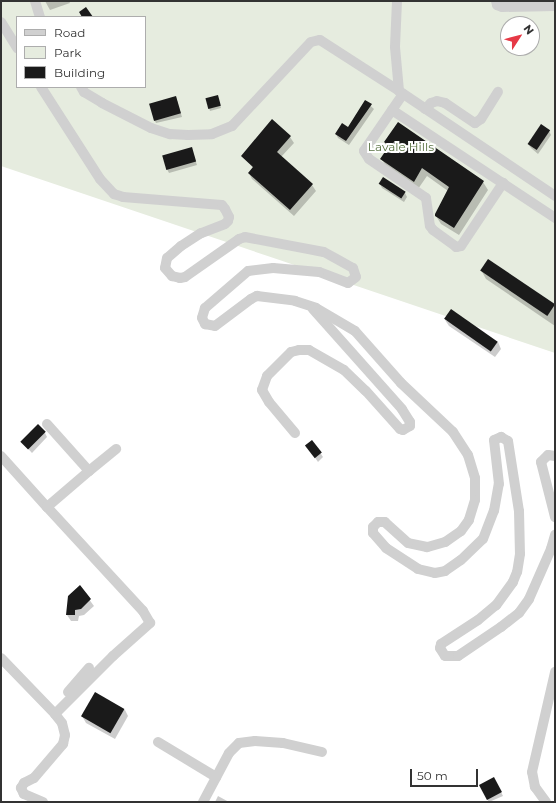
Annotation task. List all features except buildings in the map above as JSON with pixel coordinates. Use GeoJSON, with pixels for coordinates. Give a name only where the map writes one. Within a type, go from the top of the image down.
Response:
{"type":"FeatureCollection","features":[{"type":"Feature","properties":{"kind":"lane"},"geometry":{"type":"LineString","coordinates":[[35,1],[40,16]]}},
{"type":"Feature","properties":{"kind":"lane"},"geometry":{"type":"LineString","coordinates":[[397,1],[395,47],[401,92],[392,110],[364,151],[365,155],[426,198],[432,228],[456,247],[463,245],[503,183]]}},
{"type":"Feature","properties":{"kind":"lane"},"geometry":{"type":"LineString","coordinates":[[496,1],[497,5],[502,6],[555,6]]}},
{"type":"Feature","properties":{"kind":"lane"},"geometry":{"type":"LineString","coordinates":[[1,22],[16,46]]}},
{"type":"Feature","properties":{"kind":"lane"},"geometry":{"type":"LineString","coordinates":[[82,88],[84,92],[102,103],[151,128],[170,134],[212,134],[232,126],[310,42],[320,40],[401,92],[555,196]]}},
{"type":"Feature","properties":{"kind":"lane"},"geometry":{"type":"LineString","coordinates":[[42,88],[102,183],[114,194],[123,197],[222,205],[225,209],[229,217],[225,224],[201,233],[181,246],[167,258],[165,268],[172,276],[180,278],[185,277],[239,239],[250,237],[324,252],[351,265],[355,271],[356,277],[348,283],[319,272],[273,268],[248,271],[205,308],[202,314],[203,322],[208,325],[215,326],[257,296],[295,301],[311,306],[328,314],[355,332],[401,383],[453,432],[462,443],[472,466],[475,478],[475,500],[471,516],[461,531],[445,542],[433,547],[419,547],[403,540],[386,522],[381,521],[375,524],[373,527],[374,536],[398,556],[423,571],[440,573],[461,560],[476,547],[487,530],[498,497],[499,484],[494,440],[501,437],[508,441],[519,511],[520,554],[517,572],[513,582],[496,605],[478,620],[441,644],[440,648],[445,656],[458,656],[501,628],[518,613],[529,599],[555,535]]}},
{"type":"Feature","properties":{"kind":"lane"},"geometry":{"type":"LineString","coordinates":[[425,109],[431,103],[436,101],[445,103],[475,123],[481,119],[498,92]]}},
{"type":"Feature","properties":{"kind":"lane"},"geometry":{"type":"LineString","coordinates":[[392,110],[555,218]]}},
{"type":"Feature","properties":{"kind":"lane"},"geometry":{"type":"LineString","coordinates":[[295,433],[269,402],[262,390],[267,376],[291,352],[299,350],[309,350],[344,370],[366,391],[400,429],[403,430],[410,426],[410,422],[402,409],[311,306]]}},
{"type":"Feature","properties":{"kind":"lane"},"geometry":{"type":"LineString","coordinates":[[47,424],[89,471]]}},
{"type":"Feature","properties":{"kind":"lane"},"geometry":{"type":"LineString","coordinates":[[47,507],[116,449]]}},
{"type":"Feature","properties":{"kind":"lane"},"geometry":{"type":"LineString","coordinates":[[555,456],[548,455],[541,462],[555,517]]}},
{"type":"Feature","properties":{"kind":"lane"},"geometry":{"type":"LineString","coordinates":[[1,456],[143,611],[150,623],[53,712]]}},
{"type":"Feature","properties":{"kind":"lane"},"geometry":{"type":"LineString","coordinates":[[1,658],[53,712],[62,723],[66,735],[63,744],[34,778],[24,783],[21,788],[24,794],[43,802]]}},
{"type":"Feature","properties":{"kind":"lane"},"geometry":{"type":"LineString","coordinates":[[53,712],[89,668]]}},
{"type":"Feature","properties":{"kind":"lane"},"geometry":{"type":"LineString","coordinates":[[546,802],[535,787],[532,772],[555,672]]}},
{"type":"Feature","properties":{"kind":"lane"},"geometry":{"type":"LineString","coordinates":[[203,802],[234,746],[246,741],[283,743],[322,752]]}},
{"type":"Feature","properties":{"kind":"lane"},"geometry":{"type":"LineString","coordinates":[[158,742],[216,777]]}},
{"type":"Feature","properties":{"kind":"green space","name":"Lavale Hills"},"geometry":{"type":"Polygon","coordinates":[[[1,1],[555,1],[555,353],[1,166],[1,1]]]}}]}
